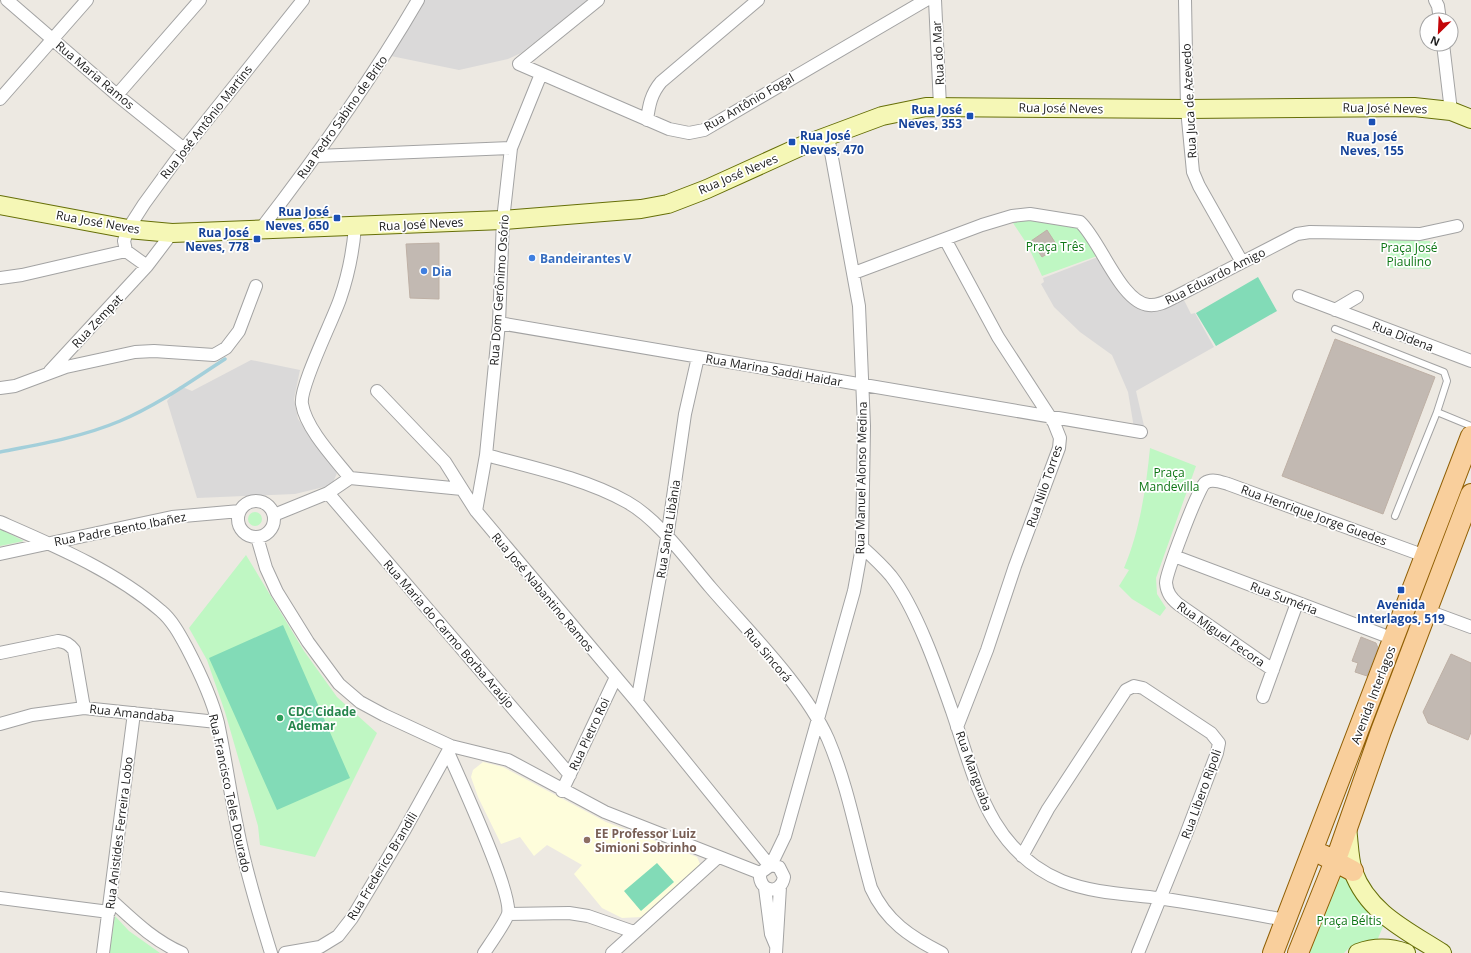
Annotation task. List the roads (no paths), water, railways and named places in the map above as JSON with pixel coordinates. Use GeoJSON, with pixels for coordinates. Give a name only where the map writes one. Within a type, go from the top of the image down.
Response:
{"type":"FeatureCollection","features":[{"type":"Feature","properties":{"kind":"main road","name":"Avenida Interlagos"},"geometry":{"type":"LineString","coordinates":[[1273,953],[1471,436]]}},
{"type":"Feature","properties":{"kind":"main road","name":"Avenida Interlagos"},"geometry":{"type":"LineString","coordinates":[[1298,953],[1335,860],[1381,731],[1471,494]]}},
{"type":"Feature","properties":{"kind":"main road"},"geometry":{"type":"LineString","coordinates":[[1310,857],[1324,855],[1353,871]]}},
{"type":"Feature","properties":{"kind":"street","name":"Rua Maria Ramos"},"geometry":{"type":"LineString","coordinates":[[7,0],[117,95],[184,149]]}},
{"type":"Feature","properties":{"kind":"street"},"geometry":{"type":"LineString","coordinates":[[0,99],[87,0]]}},
{"type":"Feature","properties":{"kind":"street"},"geometry":{"type":"LineString","coordinates":[[117,95],[200,0]]}},
{"type":"Feature","properties":{"kind":"street","name":"Rua José Antônio Martins"},"geometry":{"type":"LineString","coordinates":[[126,251],[124,241],[128,229],[144,204],[184,149],[303,0]]}},
{"type":"Feature","properties":{"kind":"street","name":"Rua Pedro Sabino de Brito"},"geometry":{"type":"LineString","coordinates":[[260,230],[317,156],[386,56],[418,0]]}},
{"type":"Feature","properties":{"kind":"street","name":"Rua Antônio Fogal"},"geometry":{"type":"LineString","coordinates":[[598,0],[519,64],[647,120],[680,132],[689,133],[704,130],[926,0]]}},
{"type":"Feature","properties":{"kind":"street"},"geometry":{"type":"LineString","coordinates":[[647,120],[650,100],[654,91],[661,82],[758,0]]}},
{"type":"Feature","properties":{"kind":"street","name":"Rua do Mar"},"geometry":{"type":"LineString","coordinates":[[936,0],[940,106]]}},
{"type":"Feature","properties":{"kind":"street","name":"Rua Juca de Azevedo"},"geometry":{"type":"LineString","coordinates":[[1184,0],[1187,109],[1194,172],[1199,186],[1242,262]]}},
{"type":"Feature","properties":{"kind":"street"},"geometry":{"type":"LineString","coordinates":[[1435,0],[1439,12]]}},
{"type":"Feature","properties":{"kind":"street"},"geometry":{"type":"LineString","coordinates":[[1444,52],[1451,111]]}},
{"type":"Feature","properties":{"kind":"street","name":"Rua Dom Gerônimo Osório"},"geometry":{"type":"LineString","coordinates":[[476,511],[486,455],[499,323],[503,220],[511,148],[541,74]]}},
{"type":"Feature","properties":{"kind":"street","name":"Rua José Neves"},"geometry":{"type":"LineString","coordinates":[[0,205],[128,229],[172,233],[503,220],[641,209],[668,204],[828,136],[898,112],[940,106],[1187,109],[1414,107],[1451,111],[1471,119]]}},
{"type":"Feature","properties":{"kind":"street","name":"Rua Manuel Alonso Medina"},"geometry":{"type":"LineString","coordinates":[[776,950],[780,887],[784,882],[783,872],[785,836],[854,591],[862,547],[863,385],[859,306],[828,136]]}},
{"type":"Feature","properties":{"kind":"street"},"geometry":{"type":"LineString","coordinates":[[317,156],[511,148]]}},
{"type":"Feature","properties":{"kind":"street","name":"Rua Eduardo Amigo"},"geometry":{"type":"LineString","coordinates":[[854,273],[982,225],[1026,214],[1075,220],[1084,226],[1129,294],[1138,302],[1148,305],[1162,303],[1175,297],[1292,236],[1303,233],[1420,234],[1457,226]]}},
{"type":"Feature","properties":{"kind":"street"},"geometry":{"type":"LineString","coordinates":[[350,478],[322,442],[311,425],[302,404],[305,386],[340,299],[355,227]]}},
{"type":"Feature","properties":{"kind":"street","name":"Rua Zempat"},"geometry":{"type":"LineString","coordinates":[[47,375],[147,266],[172,233]]}},
{"type":"Feature","properties":{"kind":"street","name":"Rua Nilo Torres"},"geometry":{"type":"LineString","coordinates":[[945,239],[998,337],[1049,416],[1060,438],[1059,448],[1015,566],[987,650],[957,727]]}},
{"type":"Feature","properties":{"kind":"street"},"geometry":{"type":"LineString","coordinates":[[0,278],[22,275],[126,251],[147,266]]}},
{"type":"Feature","properties":{"kind":"street"},"geometry":{"type":"LineString","coordinates":[[0,388],[47,375],[66,367],[135,352],[154,351],[214,356],[226,348],[239,332],[256,286]]}},
{"type":"Feature","properties":{"kind":"street","name":"Rua Didena"},"geometry":{"type":"LineString","coordinates":[[1300,296],[1471,362]]}},
{"type":"Feature","properties":{"kind":"street"},"geometry":{"type":"LineString","coordinates":[[1335,310],[1357,297]]}},
{"type":"Feature","properties":{"kind":"street","name":"Rua Marina Saddi Haidar"},"geometry":{"type":"LineString","coordinates":[[499,323],[1141,432]]}},
{"type":"Feature","properties":{"kind":"street","name":"Rua Santa Libânia"},"geometry":{"type":"LineString","coordinates":[[637,702],[667,538],[685,414],[698,356]]}},
{"type":"Feature","properties":{"kind":"street","name":"Rua José Nabantino Ramos"},"geometry":{"type":"LineString","coordinates":[[377,391],[445,462],[476,511],[637,702],[754,845],[765,874]]}},
{"type":"Feature","properties":{"kind":"street","name":"Rua Sincorá"},"geometry":{"type":"LineString","coordinates":[[486,455],[561,476],[606,492],[627,502],[643,513],[667,538],[791,681],[817,718],[828,738],[839,767],[871,888],[876,899],[896,923],[915,939],[942,953]]}},
{"type":"Feature","properties":{"kind":"street"},"geometry":{"type":"LineString","coordinates":[[274,515],[328,494],[350,478],[462,489]]}},
{"type":"Feature","properties":{"kind":"street","name":"Rua Henrique Jorge Guedes"},"geometry":{"type":"LineString","coordinates":[[1203,484],[1211,480],[1228,484],[1425,556]]}},
{"type":"Feature","properties":{"kind":"street","name":"Rua Miguel Pecora"},"geometry":{"type":"LineString","coordinates":[[1203,484],[1166,578],[1166,587],[1170,596],[1178,604],[1273,670]]}},
{"type":"Feature","properties":{"kind":"street","name":"Rua Maria do Carmo Borba Araújo"},"geometry":{"type":"LineString","coordinates":[[328,494],[570,775]]}},
{"type":"Feature","properties":{"kind":"street"},"geometry":{"type":"LineString","coordinates":[[255,501],[267,505],[274,515],[272,527],[268,532],[257,537],[250,536],[241,528],[238,516],[240,511],[249,502],[255,501]]}},
{"type":"Feature","properties":{"kind":"street","name":"Rua Padre Bento Ibañez"},"geometry":{"type":"LineString","coordinates":[[0,554],[172,517],[240,511]]}},
{"type":"Feature","properties":{"kind":"street","name":"Rua Francisco Teles Dourado"},"geometry":{"type":"LineString","coordinates":[[0,522],[48,543],[103,572],[133,590],[163,612],[180,635],[198,669],[217,722],[249,879],[271,953]]}},
{"type":"Feature","properties":{"kind":"street"},"geometry":{"type":"LineString","coordinates":[[257,537],[266,568],[277,592],[308,642],[339,684],[360,702],[450,749],[508,760],[562,791],[605,812],[717,858],[765,874],[776,890],[780,887]]}},
{"type":"Feature","properties":{"kind":"street","name":"Rua Manguaba"},"geometry":{"type":"LineString","coordinates":[[862,547],[890,576],[908,603],[957,727],[981,798],[993,821],[1012,848],[1038,869],[1079,887],[1285,920]]}},
{"type":"Feature","properties":{"kind":"street","name":"Rua Suméria"},"geometry":{"type":"LineString","coordinates":[[1174,556],[1394,639]]}},
{"type":"Feature","properties":{"kind":"street"},"geometry":{"type":"LineString","coordinates":[[1263,697],[1297,603]]}},
{"type":"Feature","properties":{"kind":"street"},"geometry":{"type":"LineString","coordinates":[[1426,610],[1471,628]]}},
{"type":"Feature","properties":{"kind":"street"},"geometry":{"type":"LineString","coordinates":[[0,653],[58,641],[66,642],[74,650],[84,708]]}},
{"type":"Feature","properties":{"kind":"street","name":"Rua Pietro Roi"},"geometry":{"type":"LineString","coordinates":[[562,791],[616,677]]}},
{"type":"Feature","properties":{"kind":"street","name":"Rua Libero Ripoli"},"geometry":{"type":"LineString","coordinates":[[1022,856],[1048,809],[1126,690],[1138,686],[1148,691],[1211,733],[1219,743],[1185,837],[1138,953]]}},
{"type":"Feature","properties":{"kind":"street","name":"Rua Amandaba"},"geometry":{"type":"LineString","coordinates":[[0,724],[32,715],[84,708],[217,722]]}},
{"type":"Feature","properties":{"kind":"street","name":"Rua Anistides Ferreira Lobo"},"geometry":{"type":"LineString","coordinates":[[103,953],[134,713]]}},
{"type":"Feature","properties":{"kind":"street"},"geometry":{"type":"LineString","coordinates":[[450,749],[504,887],[508,914],[484,953]]}},
{"type":"Feature","properties":{"kind":"street","name":"Rua Frederico Brandili"},"geometry":{"type":"LineString","coordinates":[[285,953],[320,947],[338,936],[352,918],[450,749]]}},
{"type":"Feature","properties":{"kind":"street"},"geometry":{"type":"LineString","coordinates":[[1347,828],[1353,871],[1373,904],[1390,921],[1442,953]]}},
{"type":"Feature","properties":{"kind":"street","name":"Rua Manuel Alonso Medina"},"geometry":{"type":"LineString","coordinates":[[776,950],[771,934],[765,874],[785,836]]}},
{"type":"Feature","properties":{"kind":"street"},"geometry":{"type":"LineString","coordinates":[[612,953],[717,858]]}},
{"type":"Feature","properties":{"kind":"street"},"geometry":{"type":"LineString","coordinates":[[765,874],[776,866],[783,872]]}},
{"type":"Feature","properties":{"kind":"street"},"geometry":{"type":"LineString","coordinates":[[0,898],[109,912]]}},
{"type":"Feature","properties":{"kind":"street"},"geometry":{"type":"LineString","coordinates":[[111,900],[136,924],[162,944],[182,953]]}},
{"type":"Feature","properties":{"kind":"street"},"geometry":{"type":"LineString","coordinates":[[508,914],[569,913],[588,916],[634,932]]}},
{"type":"Feature","properties":{"kind":"street"},"geometry":{"type":"LineString","coordinates":[[1378,948],[1390,921]]}},
{"type":"Feature","properties":{"kind":"street"},"geometry":{"type":"LineString","coordinates":[[1358,953],[1378,948],[1398,950],[1406,953]]}},
{"type":"Feature","properties":{"kind":"lane"},"geometry":{"type":"LineString","coordinates":[[1335,329],[1444,372],[1447,381],[1437,412],[1395,516]]}},
{"type":"Feature","properties":{"kind":"lane"},"geometry":{"type":"LineString","coordinates":[[1437,412],[1471,426]]}},
{"type":"Feature","properties":{"kind":"waterway"},"geometry":{"type":"LineString","coordinates":[[0,452],[76,436],[106,427],[148,408],[225,359]]}},
{"type":"Feature","properties":{"kind":"place","name":"Rua José Neves, 353"},"geometry":{"type":"Point","coordinates":[970,116]}},
{"type":"Feature","properties":{"kind":"place","name":"Rua José Neves, 155"},"geometry":{"type":"Point","coordinates":[1372,122]}},
{"type":"Feature","properties":{"kind":"place","name":"Rua José Neves, 470"},"geometry":{"type":"Point","coordinates":[792,142]}},
{"type":"Feature","properties":{"kind":"place","name":"Rua José Neves, 650"},"geometry":{"type":"Point","coordinates":[337,218]}},
{"type":"Feature","properties":{"kind":"place","name":"Rua José Neves, 778"},"geometry":{"type":"Point","coordinates":[257,239]}},
{"type":"Feature","properties":{"kind":"place","name":"Bandeirantes V"},"geometry":{"type":"Point","coordinates":[532,258]}},
{"type":"Feature","properties":{"kind":"place","name":"Dia"},"geometry":{"type":"Point","coordinates":[424,271]}},
{"type":"Feature","properties":{"kind":"place","name":"Avenida Interlagos, 519"},"geometry":{"type":"Point","coordinates":[1401,590]}},
{"type":"Feature","properties":{"kind":"place","name":"CDC Cidade Ademar"},"geometry":{"type":"Point","coordinates":[280,718]}},
{"type":"Feature","properties":{"kind":"place","name":"EE Professor Luiz Simioni Sobrinho"},"geometry":{"type":"Point","coordinates":[587,840]}},
{"type":"Feature","properties":{"kind":"park label","name":"Praça Três"},"geometry":{"type":"Point","coordinates":[1055,246]}},
{"type":"Feature","properties":{"kind":"park label","name":"Praça José Piaulino"},"geometry":{"type":"Point","coordinates":[1409,254]}},
{"type":"Feature","properties":{"kind":"park label","name":"Praça Mandevilla"},"geometry":{"type":"Point","coordinates":[1169,479]}},
{"type":"Feature","properties":{"kind":"park label","name":"Praça Béltis"},"geometry":{"type":"Point","coordinates":[1349,920]}}]}
